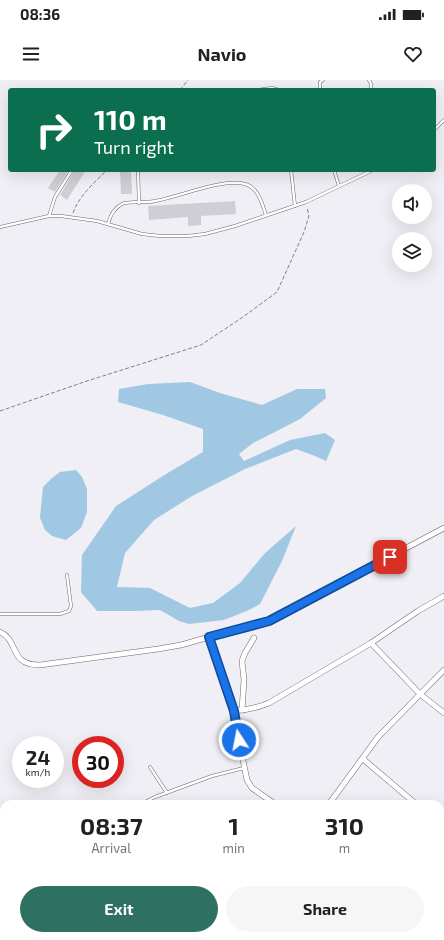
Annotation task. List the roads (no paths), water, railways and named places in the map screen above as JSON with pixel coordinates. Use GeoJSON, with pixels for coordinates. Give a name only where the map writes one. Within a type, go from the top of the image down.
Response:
{"type":"FeatureCollection","features":[{"type":"Feature","properties":{"kind":"street"},"geometry":{"type":"LineString","coordinates":[[0,632],[8,638],[18,657],[23,662],[32,665],[181,645],[269,621],[444,528]]}},
{"type":"Feature","properties":{"kind":"street"},"geometry":{"type":"LineString","coordinates":[[234,711],[259,707],[270,703],[371,643],[418,611],[444,596]]}},
{"type":"Feature","properties":{"kind":"street"},"geometry":{"type":"LineString","coordinates":[[209,637],[234,711],[247,780],[252,788],[269,800]]}},
{"type":"Feature","properties":{"kind":"street"},"geometry":{"type":"LineString","coordinates":[[242,710],[244,680],[242,661],[254,638]]}},
{"type":"Feature","properties":{"kind":"street"},"geometry":{"type":"LineString","coordinates":[[371,643],[420,694],[444,713]]}},
{"type":"Feature","properties":{"kind":"street"},"geometry":{"type":"LineString","coordinates":[[332,800],[378,737],[444,670]]}},
{"type":"Feature","properties":{"kind":"street"},"geometry":{"type":"LineString","coordinates":[[363,759],[411,800]]}},
{"type":"Feature","properties":{"kind":"lane"},"geometry":{"type":"LineString","coordinates":[[436,128],[444,120]]}},
{"type":"Feature","properties":{"kind":"lane"},"geometry":{"type":"LineString","coordinates":[[49,216],[56,197],[71,172]]}},
{"type":"Feature","properties":{"kind":"lane"},"geometry":{"type":"LineString","coordinates":[[138,172],[139,203]]}},
{"type":"Feature","properties":{"kind":"lane"},"geometry":{"type":"LineString","coordinates":[[291,172],[295,206]]}},
{"type":"Feature","properties":{"kind":"lane"},"geometry":{"type":"LineString","coordinates":[[335,172],[339,186]]}},
{"type":"Feature","properties":{"kind":"lane"},"geometry":{"type":"LineString","coordinates":[[0,227],[49,216],[61,216],[97,221],[142,234],[160,236],[188,236],[205,234],[235,226],[306,202],[369,172]]}},
{"type":"Feature","properties":{"kind":"lane"},"geometry":{"type":"LineString","coordinates":[[108,224],[110,216],[115,209],[123,204],[164,200],[218,185],[231,183],[245,184],[252,188],[258,194],[266,215]]}},
{"type":"Feature","properties":{"kind":"lane"},"geometry":{"type":"LineString","coordinates":[[0,614],[60,614],[69,611],[71,606],[67,575]]}},
{"type":"Feature","properties":{"kind":"lane"},"geometry":{"type":"LineString","coordinates":[[150,767],[167,793]]}},
{"type":"Feature","properties":{"kind":"lane"},"geometry":{"type":"LineString","coordinates":[[148,800],[155,796],[212,776],[245,768]]}},
{"type":"Feature","properties":{"kind":"water"},"geometry":{"type":"Polygon","coordinates":[[[190,382],[220,393],[262,405],[297,389],[325,389],[326,398],[300,419],[253,443],[239,454],[244,461],[290,440],[325,433],[335,440],[326,461],[296,449],[245,469],[192,496],[154,520],[125,553],[117,587],[150,588],[190,608],[213,603],[240,583],[265,553],[296,526],[282,561],[260,604],[224,620],[189,624],[179,621],[160,610],[97,611],[81,592],[82,555],[116,506],[203,452],[203,429],[163,415],[118,402],[119,389],[148,384],[190,382]]]}},
{"type":"Feature","properties":{"kind":"water"},"geometry":{"type":"Polygon","coordinates":[[[76,470],[82,477],[87,489],[87,512],[81,528],[66,540],[52,536],[45,530],[40,518],[43,487],[60,472],[76,470]]]}}]}
